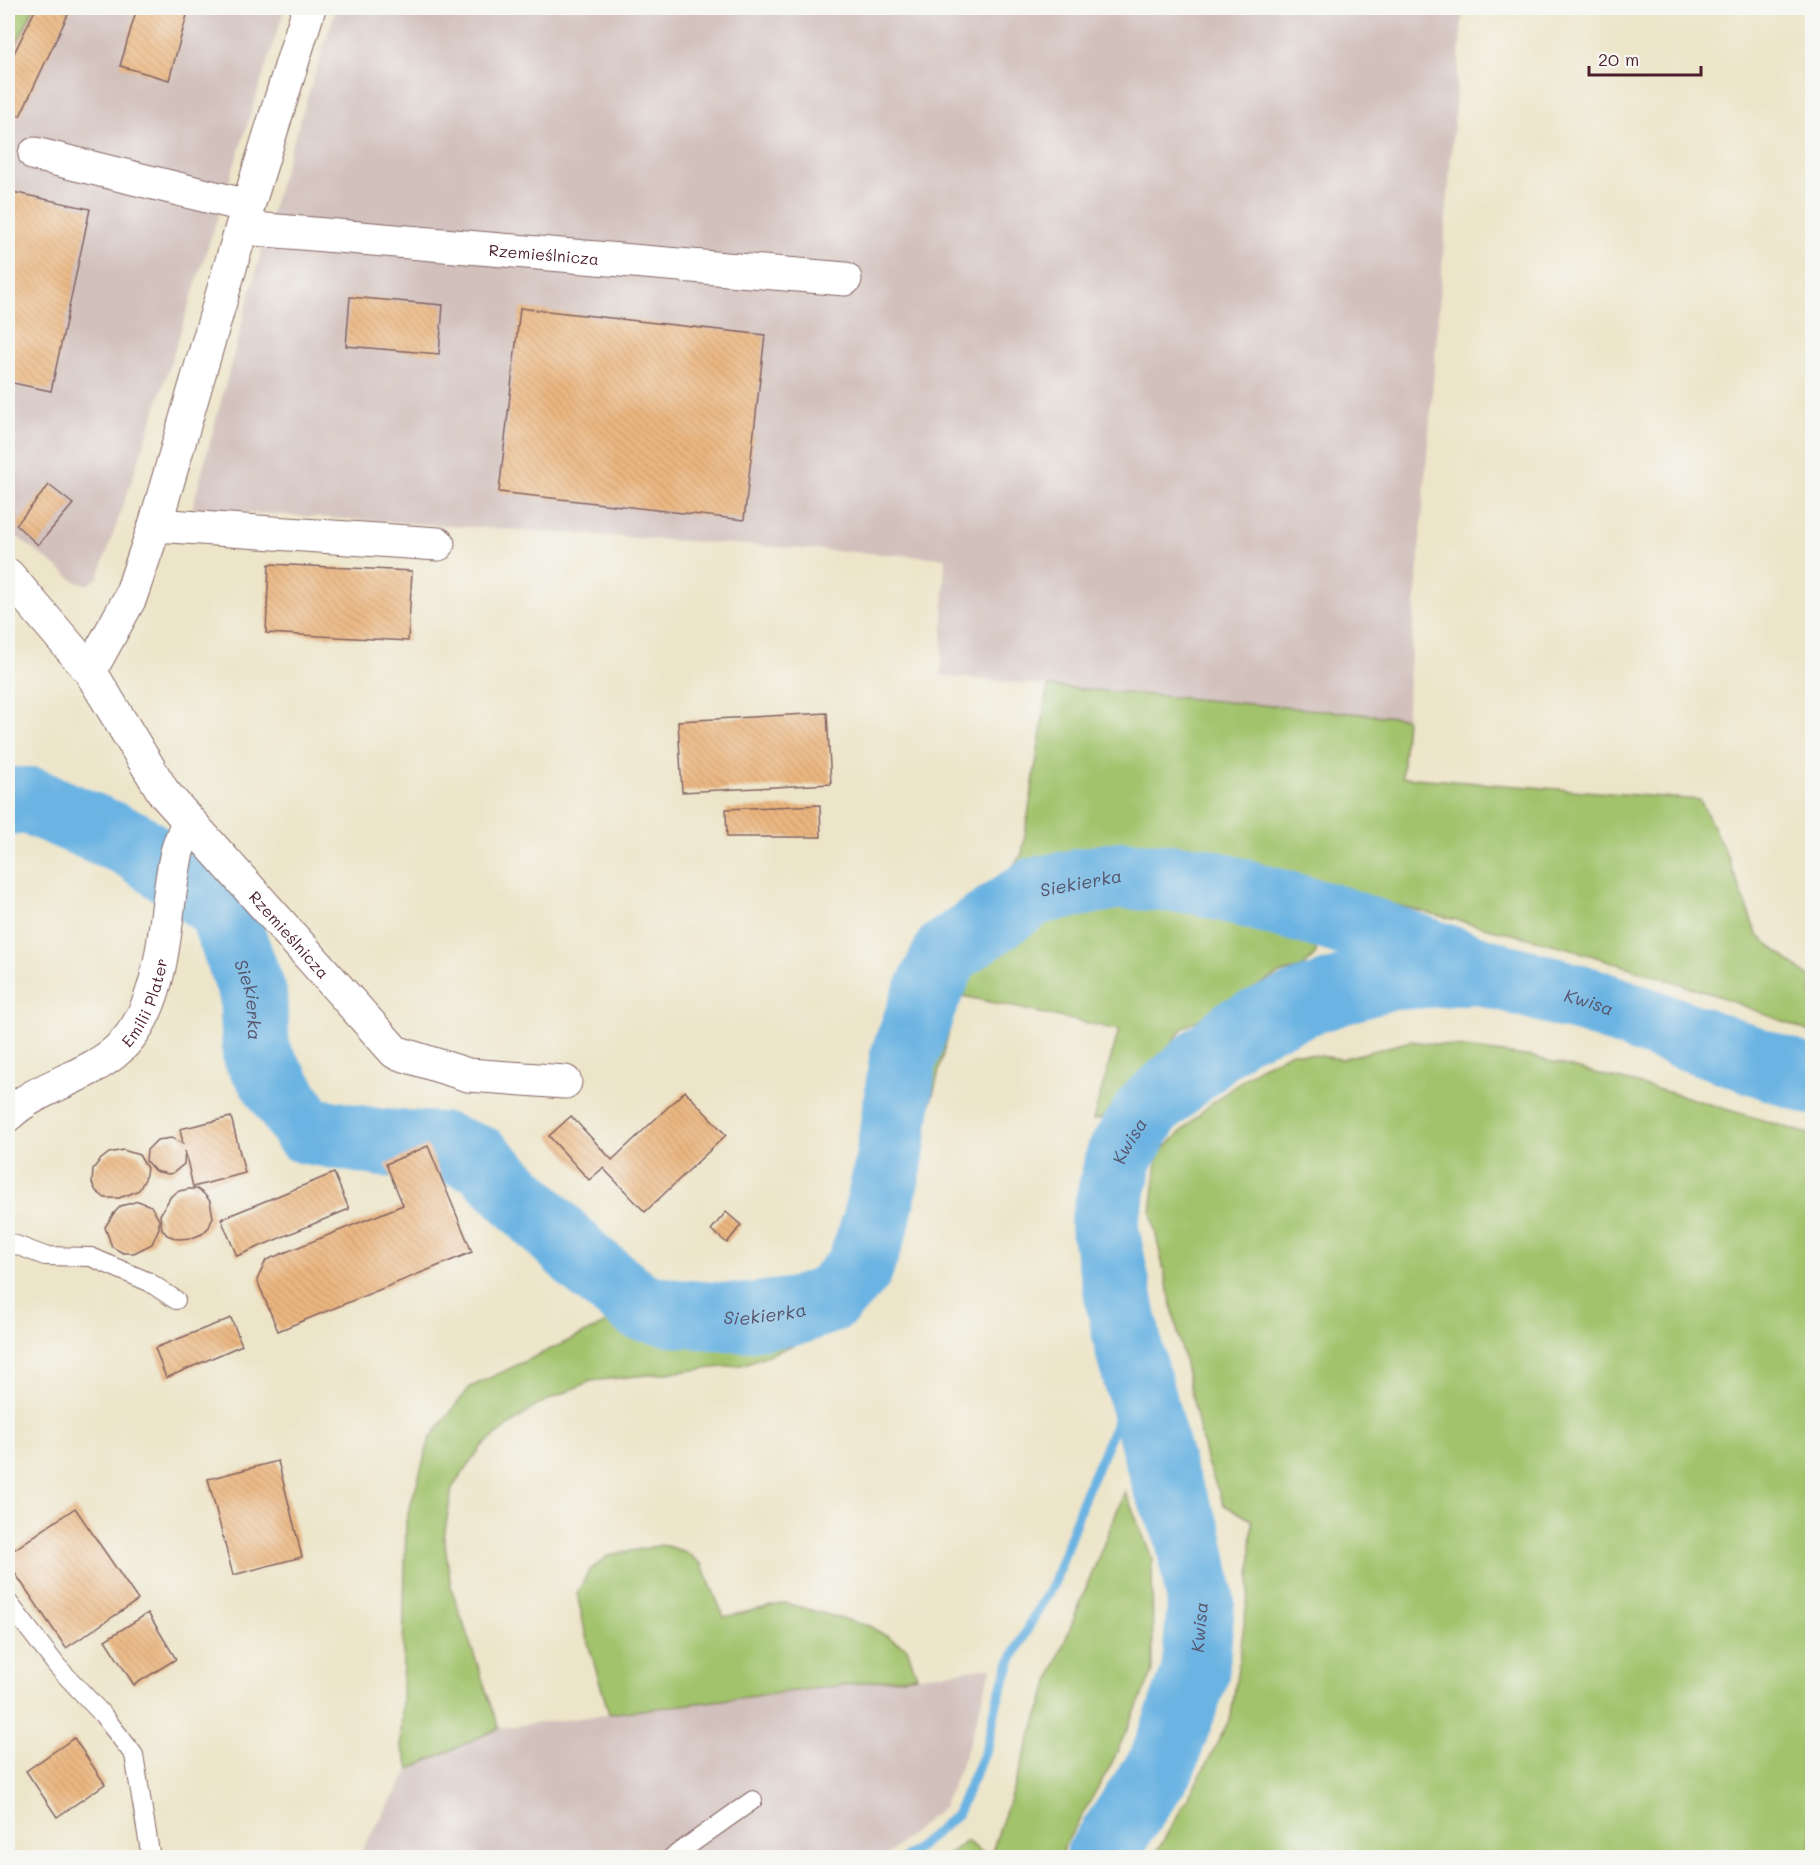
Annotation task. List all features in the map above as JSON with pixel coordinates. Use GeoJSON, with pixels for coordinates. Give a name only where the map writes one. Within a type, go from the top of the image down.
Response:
{"type":"FeatureCollection","features":[{"type":"Feature","properties":{"kind":"street"},"geometry":{"type":"LineString","coordinates":[[90,671],[130,598],[309,8]]}},
{"type":"Feature","properties":{"kind":"street","name":"Rzemieślnicza"},"geometry":{"type":"LineString","coordinates":[[35,154],[245,217],[845,279]]}},
{"type":"Feature","properties":{"kind":"street"},"geometry":{"type":"LineString","coordinates":[[154,525],[438,544]]}},
{"type":"Feature","properties":{"kind":"street","name":"Rzemieślnicza"},"geometry":{"type":"LineString","coordinates":[[8,575],[90,671],[164,793],[183,837],[395,1052],[468,1075],[565,1082]]}},
{"type":"Feature","properties":{"kind":"street","name":"Emilii Plater"},"geometry":{"type":"LineString","coordinates":[[8,1115],[26,1102],[99,1064],[115,1052],[133,1033],[152,992],[183,837]]}},
{"type":"Feature","properties":{"kind":"lane"},"geometry":{"type":"LineString","coordinates":[[8,1242],[45,1256],[91,1257],[149,1282],[177,1300]]}},
{"type":"Feature","properties":{"kind":"lane"},"geometry":{"type":"LineString","coordinates":[[8,1602],[57,1666],[103,1715],[134,1755],[151,1857]]}},
{"type":"Feature","properties":{"kind":"lane"},"geometry":{"type":"LineString","coordinates":[[671,1857],[753,1800]]}},
{"type":"Feature","properties":{"kind":"shaded area"},"geometry":{"type":"Polygon","coordinates":[[[34,8],[285,8],[146,439],[98,578],[89,584],[78,583],[8,530],[8,61],[34,8]]]}},
{"type":"Feature","properties":{"kind":"shaded area"},"geometry":{"type":"Polygon","coordinates":[[[336,8],[1463,8],[1406,718],[941,676],[945,558],[192,509],[279,185],[336,8]]]}},
{"type":"Feature","properties":{"kind":"shaded area"},"geometry":{"type":"Polygon","coordinates":[[[992,1667],[967,1750],[943,1807],[885,1857],[357,1858],[410,1769],[499,1728],[992,1667]]]}},
{"type":"Feature","properties":{"kind":"green space"},"geometry":{"type":"Polygon","coordinates":[[[8,8],[34,8],[8,61],[8,8]]]}},
{"type":"Feature","properties":{"kind":"green space"},"geometry":{"type":"Polygon","coordinates":[[[1048,686],[1406,718],[1402,777],[1700,800],[1729,860],[1757,935],[1812,979],[1812,1033],[1721,997],[1568,948],[1340,891],[1186,857],[1091,850],[1002,881],[1022,854],[1048,686]]]}},
{"type":"Feature","properties":{"kind":"green space"},"geometry":{"type":"Polygon","coordinates":[[[1146,895],[1235,903],[1296,920],[1316,930],[1316,954],[1302,968],[1279,974],[1183,1028],[1146,1079],[1129,1113],[1093,1120],[1119,1030],[958,995],[918,1154],[915,1098],[930,1021],[955,966],[1022,918],[1055,901],[1146,895]]]}},
{"type":"Feature","properties":{"kind":"green space"},"geometry":{"type":"Polygon","coordinates":[[[1411,1041],[1533,1057],[1676,1094],[1812,1135],[1812,1857],[1154,1857],[1231,1716],[1250,1582],[1252,1520],[1224,1505],[1207,1463],[1151,1213],[1158,1154],[1207,1107],[1260,1067],[1292,1052],[1341,1059],[1411,1041]]]}},
{"type":"Feature","properties":{"kind":"green space"},"geometry":{"type":"Polygon","coordinates":[[[871,1299],[822,1334],[742,1365],[591,1381],[537,1405],[482,1446],[452,1488],[444,1537],[451,1587],[499,1728],[410,1769],[401,1745],[406,1521],[430,1438],[470,1387],[615,1319],[690,1335],[821,1322],[871,1299]]]}},
{"type":"Feature","properties":{"kind":"green space"},"geometry":{"type":"Polygon","coordinates":[[[1125,1491],[1152,1558],[1153,1671],[1112,1763],[1060,1857],[990,1857],[1056,1663],[1125,1491]]]}},
{"type":"Feature","properties":{"kind":"green space"},"geometry":{"type":"Polygon","coordinates":[[[663,1545],[686,1552],[702,1565],[724,1617],[785,1603],[869,1626],[907,1648],[917,1676],[609,1714],[586,1636],[577,1593],[590,1570],[609,1555],[663,1545]]]}},
{"type":"Feature","properties":{"kind":"green space"},"geometry":{"type":"Polygon","coordinates":[[[966,1841],[990,1857],[945,1857],[966,1841]]]}},
{"type":"Feature","properties":{"kind":"building"},"geometry":{"type":"Polygon","coordinates":[[[36,8],[71,8],[20,116],[8,111],[8,66],[36,8]]]}},
{"type":"Feature","properties":{"kind":"building"},"geometry":{"type":"Polygon","coordinates":[[[137,8],[189,8],[169,80],[120,66],[137,8]]]}},
{"type":"Feature","properties":{"kind":"building"},"geometry":{"type":"Polygon","coordinates":[[[8,191],[90,209],[51,391],[8,382],[8,191]]]}},
{"type":"Feature","properties":{"kind":"building"},"geometry":{"type":"Polygon","coordinates":[[[350,297],[443,305],[439,354],[346,346],[350,297]]]}},
{"type":"Feature","properties":{"kind":"building"},"geometry":{"type":"Polygon","coordinates":[[[520,308],[765,335],[744,520],[499,492],[520,308]]]}},
{"type":"Feature","properties":{"kind":"building"},"geometry":{"type":"Polygon","coordinates":[[[49,485],[73,504],[38,545],[16,525],[49,485]]]}},
{"type":"Feature","properties":{"kind":"building"},"geometry":{"type":"Polygon","coordinates":[[[269,564],[412,571],[408,641],[266,633],[269,564]]]}},
{"type":"Feature","properties":{"kind":"building"},"geometry":{"type":"Polygon","coordinates":[[[827,713],[831,784],[682,792],[678,721],[827,713]]]}},
{"type":"Feature","properties":{"kind":"building"},"geometry":{"type":"Polygon","coordinates":[[[820,805],[821,837],[727,837],[726,809],[820,805]]]}},
{"type":"Feature","properties":{"kind":"building"},"geometry":{"type":"Polygon","coordinates":[[[685,1091],[726,1135],[645,1212],[603,1168],[589,1180],[549,1136],[571,1116],[612,1160],[685,1091]]]}},
{"type":"Feature","properties":{"kind":"building"},"geometry":{"type":"Polygon","coordinates":[[[231,1117],[245,1173],[193,1187],[185,1151],[184,1164],[173,1173],[155,1171],[146,1161],[147,1150],[157,1140],[172,1138],[183,1144],[180,1129],[231,1117]]]}},
{"type":"Feature","properties":{"kind":"building"},"geometry":{"type":"Polygon","coordinates":[[[428,1146],[472,1252],[278,1331],[257,1280],[266,1260],[403,1205],[386,1164],[428,1146]]]}},
{"type":"Feature","properties":{"kind":"building"},"geometry":{"type":"Polygon","coordinates":[[[123,1150],[139,1155],[147,1168],[145,1179],[139,1190],[119,1198],[105,1198],[96,1191],[92,1183],[93,1169],[109,1153],[123,1150]]]}},
{"type":"Feature","properties":{"kind":"building"},"geometry":{"type":"Polygon","coordinates":[[[334,1173],[349,1209],[237,1256],[221,1219],[334,1173]]]}},
{"type":"Feature","properties":{"kind":"building"},"geometry":{"type":"Polygon","coordinates":[[[189,1189],[197,1189],[210,1201],[213,1217],[209,1227],[202,1234],[192,1238],[178,1239],[167,1235],[162,1229],[160,1215],[171,1196],[189,1189]]]}},
{"type":"Feature","properties":{"kind":"building"},"geometry":{"type":"Polygon","coordinates":[[[138,1201],[151,1206],[159,1220],[159,1228],[152,1244],[134,1253],[123,1253],[112,1247],[105,1227],[121,1206],[138,1201]]]}},
{"type":"Feature","properties":{"kind":"building"},"geometry":{"type":"Polygon","coordinates":[[[726,1212],[741,1225],[727,1243],[711,1230],[726,1212]]]}},
{"type":"Feature","properties":{"kind":"building"},"geometry":{"type":"Polygon","coordinates":[[[231,1318],[242,1345],[166,1378],[155,1348],[231,1318]]]}},
{"type":"Feature","properties":{"kind":"building"},"geometry":{"type":"Polygon","coordinates":[[[278,1461],[302,1557],[233,1575],[208,1479],[278,1461]]]}},
{"type":"Feature","properties":{"kind":"building"},"geometry":{"type":"Polygon","coordinates":[[[75,1508],[138,1600],[66,1648],[8,1563],[8,1554],[75,1508]]]}},
{"type":"Feature","properties":{"kind":"building"},"geometry":{"type":"Polygon","coordinates":[[[148,1613],[176,1659],[134,1685],[105,1640],[148,1613]]]}},
{"type":"Feature","properties":{"kind":"building"},"geometry":{"type":"Polygon","coordinates":[[[74,1738],[105,1784],[57,1817],[26,1771],[74,1738]]]}},
{"type":"Feature","properties":{"kind":"waterway","name":"Siekierka"},"geometry":{"type":"LineString","coordinates":[[8,801],[31,801],[132,844],[221,908],[253,994],[256,1054],[306,1130],[382,1143],[443,1146],[481,1160],[588,1265],[641,1307],[674,1313],[741,1318],[797,1311],[830,1299],[859,1269],[876,1222],[889,1161],[903,1060],[924,1001],[947,952],[1035,891],[1120,875],[1197,880],[1336,919],[1478,970]]}},
{"type":"Feature","properties":{"kind":"waterway","name":"Kwisa"},"geometry":{"type":"LineString","coordinates":[[1099,1858],[1162,1764],[1195,1674],[1201,1602],[1188,1534],[1164,1479],[1129,1349],[1104,1224],[1120,1155],[1149,1108],[1237,1031],[1306,1002],[1384,977],[1478,970],[1592,1002],[1812,1081]]}},
{"type":"Feature","properties":{"kind":"waterway"},"geometry":{"type":"LineString","coordinates":[[906,1858],[957,1814],[988,1744],[997,1701],[1011,1661],[1054,1583],[1086,1492],[1118,1420],[1133,1365]]}}]}
